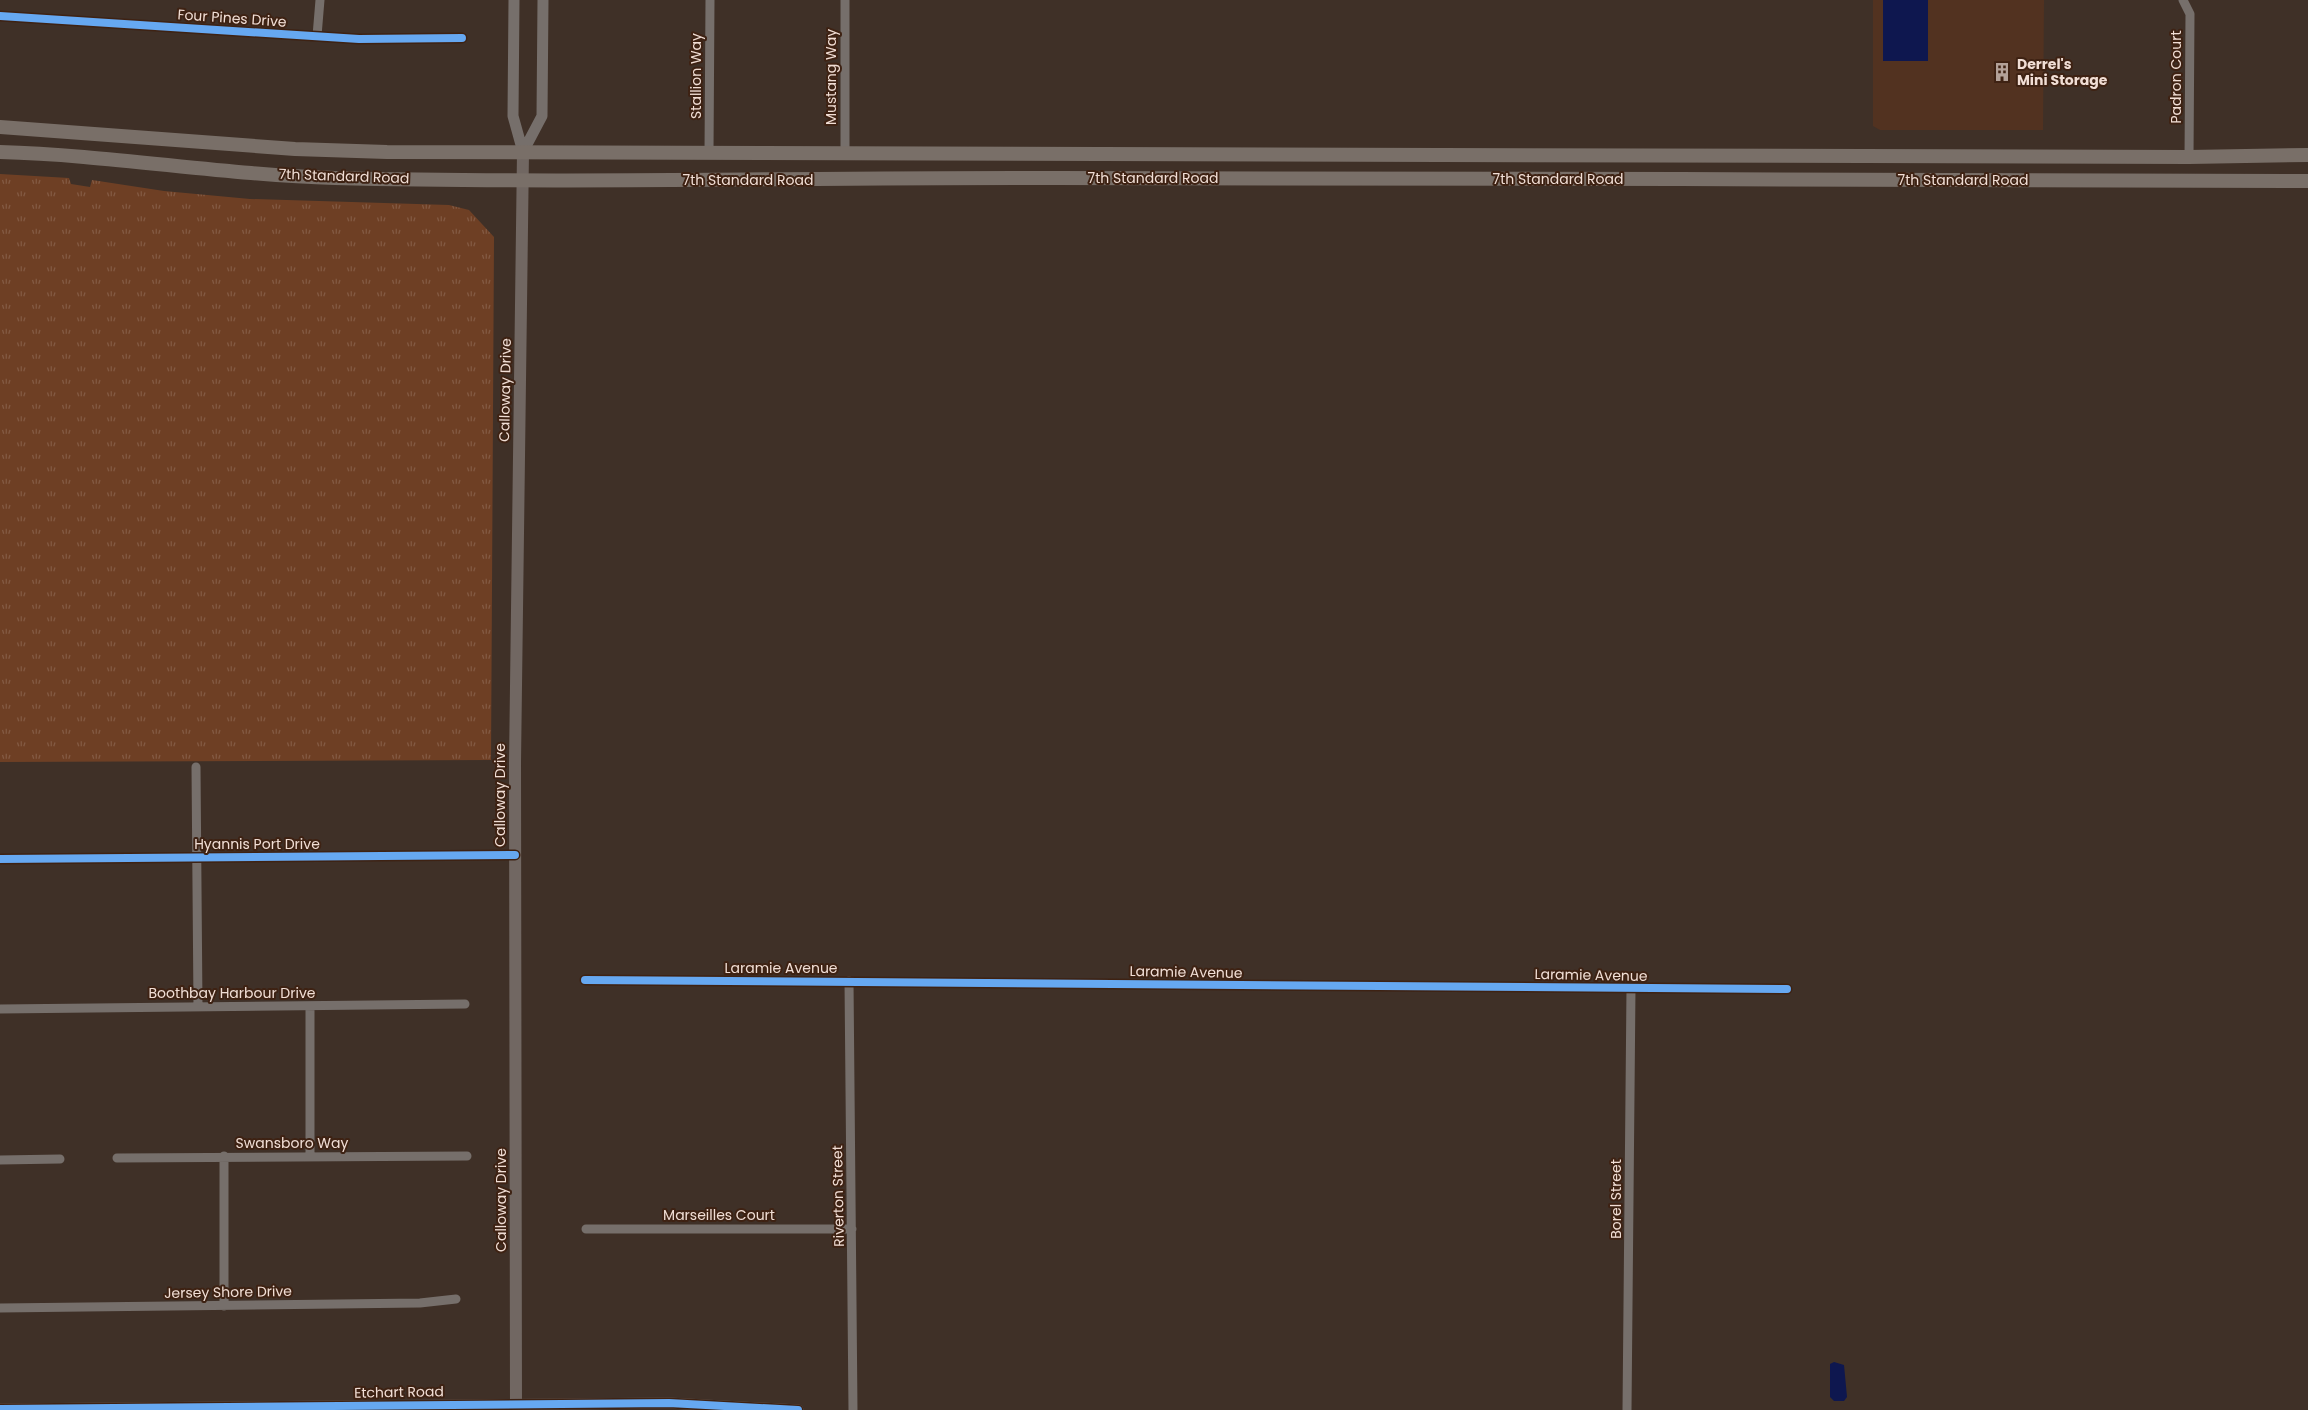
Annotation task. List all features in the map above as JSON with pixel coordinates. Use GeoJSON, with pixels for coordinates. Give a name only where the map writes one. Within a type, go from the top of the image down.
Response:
{"type":"FeatureCollection","features":[{"type":"Feature","properties":{"kind":"main road","name":"7th Standard Road"},"geometry":{"type":"LineString","coordinates":[[0,127],[295,149],[523,152],[2189,157],[2308,155]]}},
{"type":"Feature","properties":{"kind":"main road","name":"7th Standard Road"},"geometry":{"type":"LineString","coordinates":[[0,152],[60,155],[288,176],[522,180],[1087,178],[2308,181]]}},
{"type":"Feature","properties":{"kind":"main road","name":"Calloway Drive"},"geometry":{"type":"LineString","coordinates":[[516,1407],[515,854],[523,152]]}},
{"type":"Feature","properties":{"kind":"street"},"geometry":{"type":"LineString","coordinates":[[317,36],[320,0]]}},
{"type":"Feature","properties":{"kind":"street"},"geometry":{"type":"LineString","coordinates":[[514,0],[513,116],[523,152]]}},
{"type":"Feature","properties":{"kind":"street"},"geometry":{"type":"LineString","coordinates":[[523,152],[542,116],[543,0]]}},
{"type":"Feature","properties":{"kind":"street","name":"Stallion Way"},"geometry":{"type":"LineString","coordinates":[[709,152],[710,0]]}},
{"type":"Feature","properties":{"kind":"street","name":"Mustang Way"},"geometry":{"type":"LineString","coordinates":[[845,0],[845,153]]}},
{"type":"Feature","properties":{"kind":"street","name":"Padron Court"},"geometry":{"type":"LineString","coordinates":[[2183,0],[2190,14],[2189,157]]}},
{"type":"Feature","properties":{"kind":"street","name":"Four Pines Drive"},"geometry":{"type":"LineString","coordinates":[[0,16],[359,39],[462,38]]}},
{"type":"Feature","properties":{"kind":"street"},"geometry":{"type":"LineString","coordinates":[[196,767],[198,1007]]}},
{"type":"Feature","properties":{"kind":"street","name":"Hyannis Port Drive"},"geometry":{"type":"LineString","coordinates":[[0,859],[515,854]]}},
{"type":"Feature","properties":{"kind":"street","name":"Laramie Avenue"},"geometry":{"type":"LineString","coordinates":[[585,980],[1787,989]]}},
{"type":"Feature","properties":{"kind":"street","name":"Riverton Street"},"geometry":{"type":"LineString","coordinates":[[849,981],[853,1410]]}},
{"type":"Feature","properties":{"kind":"street","name":"Borel Street"},"geometry":{"type":"LineString","coordinates":[[1627,1410],[1631,988]]}},
{"type":"Feature","properties":{"kind":"street","name":"Boothbay Harbour Drive"},"geometry":{"type":"LineString","coordinates":[[0,1009],[465,1004]]}},
{"type":"Feature","properties":{"kind":"street"},"geometry":{"type":"LineString","coordinates":[[310,1007],[310,1156]]}},
{"type":"Feature","properties":{"kind":"street"},"geometry":{"type":"LineString","coordinates":[[224,1156],[224,1306]]}},
{"type":"Feature","properties":{"kind":"street","name":"Swansboro Way"},"geometry":{"type":"LineString","coordinates":[[117,1158],[467,1156]]}},
{"type":"Feature","properties":{"kind":"street"},"geometry":{"type":"LineString","coordinates":[[0,1160],[60,1159]]}},
{"type":"Feature","properties":{"kind":"street","name":"Marseilles Court"},"geometry":{"type":"LineString","coordinates":[[586,1229],[852,1229]]}},
{"type":"Feature","properties":{"kind":"street","name":"Jersey Shore Drive"},"geometry":{"type":"LineString","coordinates":[[0,1308],[420,1303],[456,1299]]}},
{"type":"Feature","properties":{"kind":"street","name":"Etchart Road"},"geometry":{"type":"LineString","coordinates":[[0,1409],[516,1407],[669,1403],[798,1410]]}},
{"type":"Feature","properties":{"kind":"shaded area","name":"Derrel's Mini Storage"},"geometry":{"type":"Polygon","coordinates":[[[1873,0],[2044,0],[2043,130],[1880,130],[1873,126],[1873,0]]]}},
{"type":"Feature","properties":{"kind":"shaded area"},"geometry":{"type":"Polygon","coordinates":[[[1883,0],[1928,0],[1928,61],[1883,61],[1883,0]]]}},
{"type":"Feature","properties":{"kind":"shaded area"},"geometry":{"type":"Polygon","coordinates":[[[1834,1362],[1844,1365],[1847,1397],[1844,1401],[1834,1401],[1830,1397],[1830,1364],[1834,1362]]]}},
{"type":"Feature","properties":{"kind":"green space"},"geometry":{"type":"Polygon","coordinates":[[[0,174],[69,178],[71,184],[90,187],[92,180],[164,191],[250,199],[449,205],[469,210],[494,237],[491,760],[0,762],[0,174]]]}},
{"type":"Feature","properties":{"kind":"cycle path"},"geometry":{"type":"LineString","coordinates":[[0,16],[359,39],[462,38]]}},
{"type":"Feature","properties":{"kind":"cycle path"},"geometry":{"type":"LineString","coordinates":[[0,859],[515,855]]}},
{"type":"Feature","properties":{"kind":"cycle path"},"geometry":{"type":"LineString","coordinates":[[585,980],[1787,989]]}},
{"type":"Feature","properties":{"kind":"cycle path"},"geometry":{"type":"LineString","coordinates":[[0,1409],[669,1403],[798,1410]]}},
{"type":"Feature","properties":{"kind":"place","name":"Derrel's Mini Storage"},"geometry":{"type":"Point","coordinates":[2002,72]}}]}
